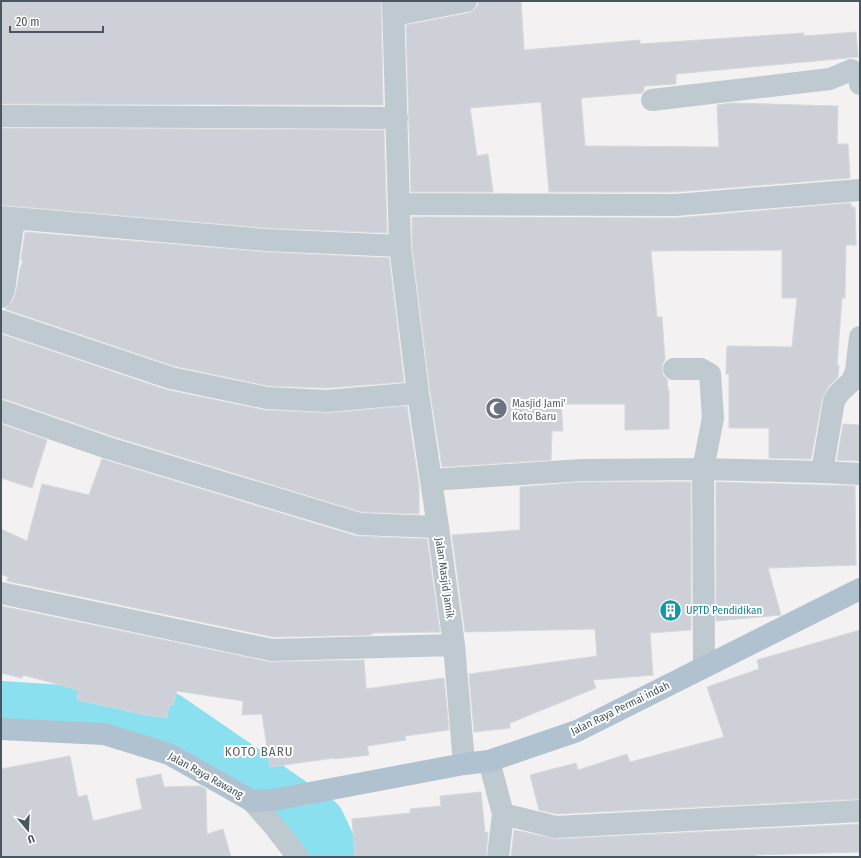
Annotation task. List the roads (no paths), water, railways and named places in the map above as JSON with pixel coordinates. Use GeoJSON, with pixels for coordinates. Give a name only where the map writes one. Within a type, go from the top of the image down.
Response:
{"type":"FeatureCollection","features":[{"type":"Feature","properties":{"kind":"main road","name":"Jalan Raya Permai indah"},"geometry":{"type":"LineString","coordinates":[[263,801],[464,764],[489,761],[577,731],[860,589]]}},
{"type":"Feature","properties":{"kind":"main road","name":"Jalan Raya Rawang"},"geometry":{"type":"LineString","coordinates":[[1,729],[104,734],[169,754],[263,801]]}},
{"type":"Feature","properties":{"kind":"street"},"geometry":{"type":"LineString","coordinates":[[393,8],[466,1]]}},
{"type":"Feature","properties":{"kind":"street","name":"Jalan Masjid Jamik"},"geometry":{"type":"LineString","coordinates":[[393,8],[400,246],[418,393],[454,645],[464,764]]}},
{"type":"Feature","properties":{"kind":"street"},"geometry":{"type":"LineString","coordinates":[[652,100],[830,79],[851,70],[857,74],[860,84]]}},
{"type":"Feature","properties":{"kind":"street"},"geometry":{"type":"LineString","coordinates":[[1,116],[397,118]]}},
{"type":"Feature","properties":{"kind":"street"},"geometry":{"type":"LineString","coordinates":[[399,204],[675,205],[860,190]]}},
{"type":"Feature","properties":{"kind":"street"},"geometry":{"type":"LineString","coordinates":[[1,297],[4,290],[7,218],[266,240],[400,246]]}},
{"type":"Feature","properties":{"kind":"street"},"geometry":{"type":"LineString","coordinates":[[1,321],[171,378],[267,398],[327,401],[418,393]]}},
{"type":"Feature","properties":{"kind":"street"},"geometry":{"type":"LineString","coordinates":[[822,472],[834,402],[839,393],[852,381],[856,371],[860,337]]}},
{"type":"Feature","properties":{"kind":"street"},"geometry":{"type":"LineString","coordinates":[[674,369],[701,369],[710,374],[713,418],[703,469],[704,667]]}},
{"type":"Feature","properties":{"kind":"street"},"geometry":{"type":"LineString","coordinates":[[1,411],[108,448],[360,524],[438,527]]}},
{"type":"Feature","properties":{"kind":"street"},"geometry":{"type":"LineString","coordinates":[[431,480],[582,470],[703,469],[860,474]]}},
{"type":"Feature","properties":{"kind":"street"},"geometry":{"type":"LineString","coordinates":[[1,593],[272,650],[454,645]]}},
{"type":"Feature","properties":{"kind":"street"},"geometry":{"type":"LineString","coordinates":[[489,761],[503,814],[498,857]]}},
{"type":"Feature","properties":{"kind":"street"},"geometry":{"type":"LineString","coordinates":[[263,801],[274,826],[298,857]]}},
{"type":"Feature","properties":{"kind":"street"},"geometry":{"type":"LineString","coordinates":[[503,814],[556,827],[860,811]]}},
{"type":"Feature","properties":{"kind":"waterway"},"geometry":{"type":"LineString","coordinates":[[1,709],[167,720],[317,823],[333,857]]}},
{"type":"Feature","properties":{"kind":"place","name":"Masjid Jami' Koto Baru"},"geometry":{"type":"Point","coordinates":[496,409]}},
{"type":"Feature","properties":{"kind":"place","name":"UPTD Pendidikan"},"geometry":{"type":"Point","coordinates":[670,610]}},
{"type":"Feature","properties":{"kind":"district","name":"KOTO BARU"},"geometry":{"type":"Point","coordinates":[259,751]}}]}
